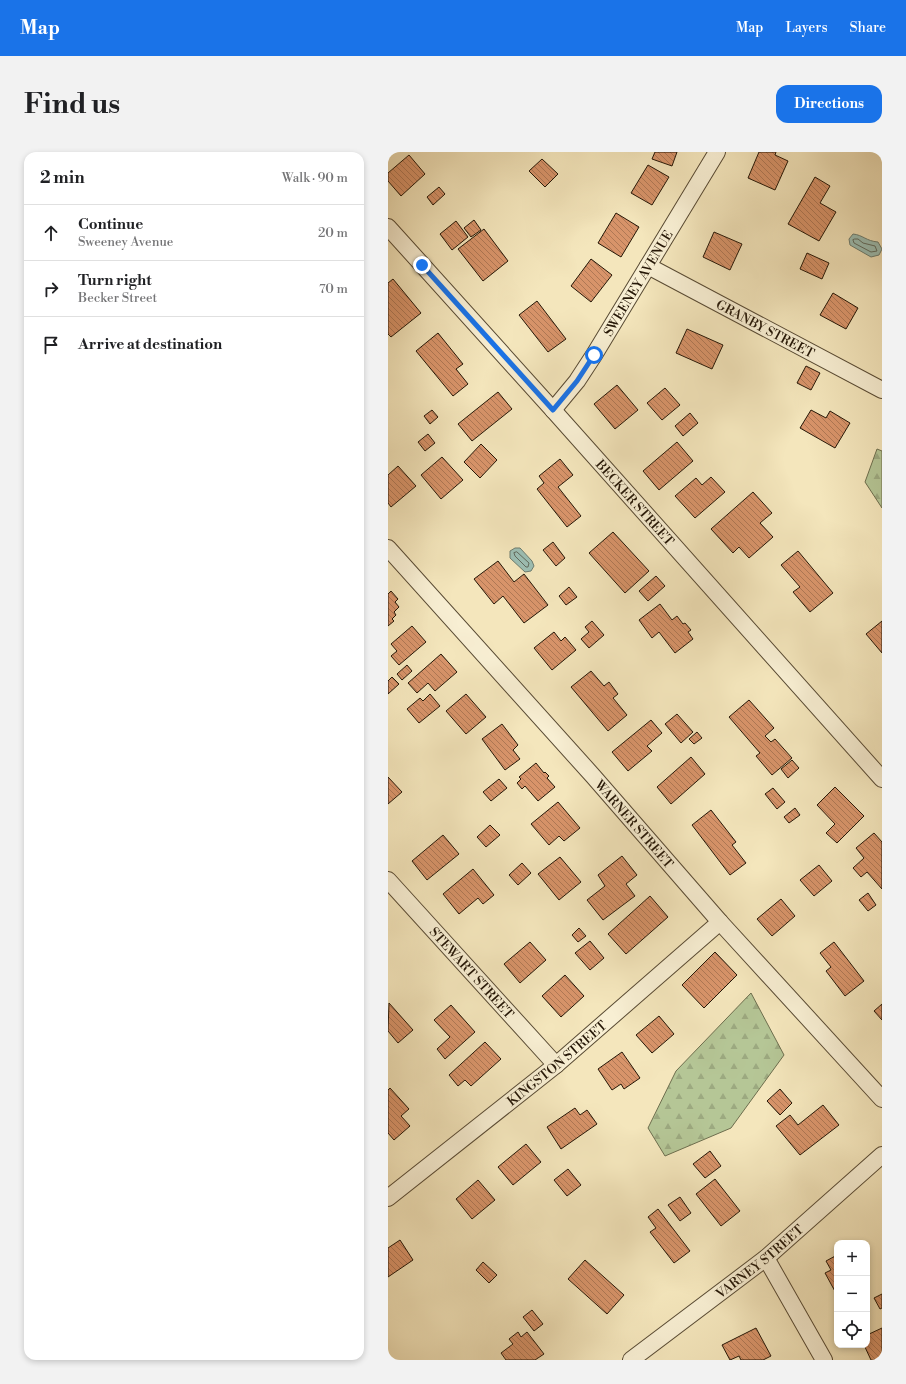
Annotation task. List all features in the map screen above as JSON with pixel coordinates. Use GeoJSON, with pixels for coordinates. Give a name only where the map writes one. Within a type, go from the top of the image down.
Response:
{"type":"FeatureCollection","features":[{"type":"Feature","properties":{"kind":"street","name":"SWEENEY AVENUE"},"geometry":{"type":"LineString","coordinates":[[553,410],[577,381],[718,152]]}},
{"type":"Feature","properties":{"kind":"street","name":"BECKER STREET"},"geometry":{"type":"LineString","coordinates":[[388,227],[882,780]]}},
{"type":"Feature","properties":{"kind":"street","name":"GRANBY STREET"},"geometry":{"type":"LineString","coordinates":[[648,266],[882,390]]}},
{"type":"Feature","properties":{"kind":"street","name":"WARNER STREET"},"geometry":{"type":"LineString","coordinates":[[388,548],[593,776],[720,922],[882,1099]]}},
{"type":"Feature","properties":{"kind":"street","name":"STEWART STREET"},"geometry":{"type":"LineString","coordinates":[[388,880],[556,1065]]}},
{"type":"Feature","properties":{"kind":"street","name":"KINGSTON STREET"},"geometry":{"type":"LineString","coordinates":[[388,1198],[556,1065],[720,922]]}},
{"type":"Feature","properties":{"kind":"street","name":"VARNEY STREET"},"geometry":{"type":"LineString","coordinates":[[631,1360],[766,1258],[882,1155]]}},
{"type":"Feature","properties":{"kind":"street"},"geometry":{"type":"LineString","coordinates":[[766,1258],[824,1360]]}},
{"type":"Feature","properties":{"kind":"green space"},"geometry":{"type":"Polygon","coordinates":[[[877,449],[882,451],[882,508],[865,482],[877,449]]]}},
{"type":"Feature","properties":{"kind":"green space"},"geometry":{"type":"Polygon","coordinates":[[[751,993],[784,1055],[731,1128],[665,1156],[648,1128],[676,1071],[751,993]]]}},
{"type":"Feature","properties":{"kind":"water"},"geometry":{"type":"Polygon","coordinates":[[[853,234],[878,242],[882,249],[879,255],[871,257],[850,245],[849,239],[853,234]]]}},
{"type":"Feature","properties":{"kind":"water"},"geometry":{"type":"Polygon","coordinates":[[[515,548],[520,548],[532,561],[534,566],[531,571],[525,572],[510,558],[510,551],[515,548]]]}},
{"type":"Feature","properties":{"kind":"building"},"geometry":{"type":"Polygon","coordinates":[[[655,152],[677,152],[672,166],[652,159],[655,152]]]}},
{"type":"Feature","properties":{"kind":"building"},"geometry":{"type":"Polygon","coordinates":[[[759,152],[776,152],[775,155],[788,161],[775,190],[748,178],[759,152]]]}},
{"type":"Feature","properties":{"kind":"building"},"geometry":{"type":"Polygon","coordinates":[[[409,155],[425,174],[401,196],[388,181],[388,173],[409,155]]]}},
{"type":"Feature","properties":{"kind":"building"},"geometry":{"type":"Polygon","coordinates":[[[542,159],[558,174],[545,187],[529,171],[542,159]]]}},
{"type":"Feature","properties":{"kind":"building"},"geometry":{"type":"Polygon","coordinates":[[[648,165],[669,177],[652,205],[631,193],[648,165]]]}},
{"type":"Feature","properties":{"kind":"building"},"geometry":{"type":"Polygon","coordinates":[[[815,177],[830,186],[820,203],[836,212],[819,241],[788,224],[815,177]]]}},
{"type":"Feature","properties":{"kind":"building"},"geometry":{"type":"Polygon","coordinates":[[[439,187],[445,194],[433,205],[427,197],[439,187]]]}},
{"type":"Feature","properties":{"kind":"building"},"geometry":{"type":"Polygon","coordinates":[[[616,213],[639,227],[621,257],[598,243],[616,213]]]}},
{"type":"Feature","properties":{"kind":"building"},"geometry":{"type":"Polygon","coordinates":[[[474,220],[481,230],[471,237],[464,228],[474,220]]]}},
{"type":"Feature","properties":{"kind":"building"},"geometry":{"type":"Polygon","coordinates":[[[456,221],[468,237],[452,250],[440,234],[456,221]]]}},
{"type":"Feature","properties":{"kind":"building"},"geometry":{"type":"Polygon","coordinates":[[[484,229],[508,261],[483,281],[458,249],[484,229]]]}},
{"type":"Feature","properties":{"kind":"building"},"geometry":{"type":"Polygon","coordinates":[[[714,232],[742,244],[730,270],[703,257],[714,232]]]}},
{"type":"Feature","properties":{"kind":"building"},"geometry":{"type":"Polygon","coordinates":[[[807,253],[829,263],[822,279],[800,269],[807,253]]]}},
{"type":"Feature","properties":{"kind":"building"},"geometry":{"type":"Polygon","coordinates":[[[591,259],[612,275],[591,302],[571,286],[591,259]]]}},
{"type":"Feature","properties":{"kind":"building"},"geometry":{"type":"Polygon","coordinates":[[[393,279],[421,313],[391,337],[388,334],[388,283],[393,279]]]}},
{"type":"Feature","properties":{"kind":"building"},"geometry":{"type":"Polygon","coordinates":[[[833,293],[858,308],[846,329],[820,315],[833,293]]]}},
{"type":"Feature","properties":{"kind":"building"},"geometry":{"type":"Polygon","coordinates":[[[537,301],[566,339],[548,352],[519,315],[537,301]]]}},
{"type":"Feature","properties":{"kind":"building"},"geometry":{"type":"Polygon","coordinates":[[[687,329],[723,345],[712,369],[676,353],[687,329]]]}},
{"type":"Feature","properties":{"kind":"building"},"geometry":{"type":"Polygon","coordinates":[[[438,333],[463,364],[456,369],[468,384],[453,396],[416,351],[438,333]]]}},
{"type":"Feature","properties":{"kind":"building"},"geometry":{"type":"Polygon","coordinates":[[[806,366],[820,373],[811,390],[797,383],[806,366]]]}},
{"type":"Feature","properties":{"kind":"building"},"geometry":{"type":"Polygon","coordinates":[[[617,385],[638,410],[615,429],[594,404],[617,385]]]}},
{"type":"Feature","properties":{"kind":"building"},"geometry":{"type":"Polygon","coordinates":[[[665,388],[680,405],[662,420],[647,403],[665,388]]]}},
{"type":"Feature","properties":{"kind":"building"},"geometry":{"type":"Polygon","coordinates":[[[498,392],[512,409],[472,441],[458,424],[498,392]]]}},
{"type":"Feature","properties":{"kind":"building"},"geometry":{"type":"Polygon","coordinates":[[[432,410],[438,417],[430,424],[424,416],[432,410]]]}},
{"type":"Feature","properties":{"kind":"building"},"geometry":{"type":"Polygon","coordinates":[[[811,410],[826,418],[830,411],[850,423],[835,448],[800,428],[811,410]]]}},
{"type":"Feature","properties":{"kind":"building"},"geometry":{"type":"Polygon","coordinates":[[[690,413],[698,423],[683,436],[675,426],[690,413]]]}},
{"type":"Feature","properties":{"kind":"building"},"geometry":{"type":"Polygon","coordinates":[[[428,434],[435,443],[425,451],[418,442],[428,434]]]}},
{"type":"Feature","properties":{"kind":"building"},"geometry":{"type":"Polygon","coordinates":[[[677,442],[693,461],[659,490],[643,471],[677,442]]]}},
{"type":"Feature","properties":{"kind":"building"},"geometry":{"type":"Polygon","coordinates":[[[481,444],[497,460],[480,478],[464,462],[481,444]]]}},
{"type":"Feature","properties":{"kind":"building"},"geometry":{"type":"Polygon","coordinates":[[[442,457],[463,480],[441,499],[421,475],[442,457]]]}},
{"type":"Feature","properties":{"kind":"building"},"geometry":{"type":"Polygon","coordinates":[[[560,459],[573,475],[558,487],[581,516],[567,527],[537,489],[544,483],[539,476],[560,459]]]}},
{"type":"Feature","properties":{"kind":"building"},"geometry":{"type":"Polygon","coordinates":[[[398,466],[416,486],[391,507],[388,503],[388,475],[398,466]]]}},
{"type":"Feature","properties":{"kind":"building"},"geometry":{"type":"Polygon","coordinates":[[[711,477],[725,492],[695,518],[675,496],[696,478],[702,485],[711,477]]]}},
{"type":"Feature","properties":{"kind":"building"},"geometry":{"type":"Polygon","coordinates":[[[753,492],[772,513],[760,523],[773,537],[749,558],[739,547],[733,553],[711,529],[753,492]]]}},
{"type":"Feature","properties":{"kind":"building"},"geometry":{"type":"Polygon","coordinates":[[[613,532],[649,571],[625,593],[589,553],[613,532]]]}},
{"type":"Feature","properties":{"kind":"building"},"geometry":{"type":"Polygon","coordinates":[[[553,542],[565,558],[556,566],[543,550],[553,542]]]}},
{"type":"Feature","properties":{"kind":"building"},"geometry":{"type":"Polygon","coordinates":[[[798,551],[833,593],[810,612],[793,592],[800,587],[781,565],[798,551]]]}},
{"type":"Feature","properties":{"kind":"building"},"geometry":{"type":"Polygon","coordinates":[[[498,561],[514,582],[524,574],[548,605],[524,623],[503,596],[494,604],[474,579],[498,561]]]}},
{"type":"Feature","properties":{"kind":"building"},"geometry":{"type":"Polygon","coordinates":[[[656,576],[665,586],[648,601],[639,591],[656,576]]]}},
{"type":"Feature","properties":{"kind":"building"},"geometry":{"type":"Polygon","coordinates":[[[569,587],[577,597],[566,605],[559,596],[569,587]]]}},
{"type":"Feature","properties":{"kind":"building"},"geometry":{"type":"Polygon","coordinates":[[[391,591],[398,599],[395,602],[399,607],[394,612],[396,615],[392,619],[394,621],[388,626],[388,594],[391,591]]]}},
{"type":"Feature","properties":{"kind":"building"},"geometry":{"type":"Polygon","coordinates":[[[660,604],[672,620],[677,616],[683,624],[685,623],[691,630],[688,632],[693,639],[675,653],[659,632],[652,638],[639,620],[660,604]]]}},
{"type":"Feature","properties":{"kind":"building"},"geometry":{"type":"Polygon","coordinates":[[[592,621],[604,635],[589,648],[581,639],[589,632],[585,627],[592,621]]]}},
{"type":"Feature","properties":{"kind":"building"},"geometry":{"type":"Polygon","coordinates":[[[882,621],[882,653],[866,634],[882,621]]]}},
{"type":"Feature","properties":{"kind":"building"},"geometry":{"type":"Polygon","coordinates":[[[412,626],[426,642],[399,665],[391,656],[397,651],[391,644],[412,626]]]}},
{"type":"Feature","properties":{"kind":"building"},"geometry":{"type":"Polygon","coordinates":[[[554,632],[561,641],[565,637],[576,650],[552,670],[534,648],[554,632]]]}},
{"type":"Feature","properties":{"kind":"building"},"geometry":{"type":"Polygon","coordinates":[[[441,654],[457,672],[435,691],[428,683],[417,693],[408,683],[441,654]]]}},
{"type":"Feature","properties":{"kind":"building"},"geometry":{"type":"Polygon","coordinates":[[[407,665],[412,671],[402,680],[397,674],[407,665]]]}},
{"type":"Feature","properties":{"kind":"building"},"geometry":{"type":"Polygon","coordinates":[[[591,671],[604,686],[609,682],[618,694],[613,698],[627,715],[608,731],[571,687],[591,671]]]}},
{"type":"Feature","properties":{"kind":"building"},"geometry":{"type":"Polygon","coordinates":[[[392,677],[399,684],[388,694],[388,681],[392,677]]]}},
{"type":"Feature","properties":{"kind":"building"},"geometry":{"type":"Polygon","coordinates":[[[430,694],[440,706],[419,723],[407,709],[420,698],[423,701],[430,694]]]}},
{"type":"Feature","properties":{"kind":"building"},"geometry":{"type":"Polygon","coordinates":[[[466,694],[486,717],[466,734],[446,711],[466,694]]]}},
{"type":"Feature","properties":{"kind":"building"},"geometry":{"type":"Polygon","coordinates":[[[749,700],[774,728],[765,736],[771,742],[775,739],[792,758],[772,775],[756,756],[760,753],[729,717],[749,700]]]}},
{"type":"Feature","properties":{"kind":"building"},"geometry":{"type":"Polygon","coordinates":[[[677,714],[693,732],[681,743],[665,724],[677,714]]]}},
{"type":"Feature","properties":{"kind":"building"},"geometry":{"type":"Polygon","coordinates":[[[651,720],[662,733],[647,746],[652,751],[628,771],[612,752],[651,720]]]}},
{"type":"Feature","properties":{"kind":"building"},"geometry":{"type":"Polygon","coordinates":[[[502,724],[518,745],[513,750],[520,759],[505,770],[482,739],[502,724]]]}},
{"type":"Feature","properties":{"kind":"building"},"geometry":{"type":"Polygon","coordinates":[[[697,732],[702,738],[694,744],[689,739],[697,732]]]}},
{"type":"Feature","properties":{"kind":"building"},"geometry":{"type":"Polygon","coordinates":[[[691,757],[705,774],[671,804],[657,787],[691,757]]]}},
{"type":"Feature","properties":{"kind":"building"},"geometry":{"type":"Polygon","coordinates":[[[792,760],[799,768],[788,778],[781,769],[792,760]]]}},
{"type":"Feature","properties":{"kind":"building"},"geometry":{"type":"Polygon","coordinates":[[[536,763],[544,773],[545,772],[549,776],[547,778],[555,787],[538,801],[525,786],[522,789],[517,783],[521,779],[519,777],[536,763]]]}},
{"type":"Feature","properties":{"kind":"building"},"geometry":{"type":"Polygon","coordinates":[[[388,777],[402,792],[388,804],[388,777]]]}},
{"type":"Feature","properties":{"kind":"building"},"geometry":{"type":"Polygon","coordinates":[[[499,779],[507,788],[491,801],[483,792],[499,779]]]}},
{"type":"Feature","properties":{"kind":"building"},"geometry":{"type":"Polygon","coordinates":[[[835,787],[864,816],[837,843],[826,833],[835,824],[817,805],[835,787]]]}},
{"type":"Feature","properties":{"kind":"building"},"geometry":{"type":"Polygon","coordinates":[[[773,788],[785,802],[777,809],[765,794],[773,788]]]}},
{"type":"Feature","properties":{"kind":"building"},"geometry":{"type":"Polygon","coordinates":[[[558,802],[580,828],[564,841],[559,836],[549,845],[531,824],[558,802]]]}},
{"type":"Feature","properties":{"kind":"building"},"geometry":{"type":"Polygon","coordinates":[[[795,808],[800,815],[789,823],[784,817],[795,808]]]}},
{"type":"Feature","properties":{"kind":"building"},"geometry":{"type":"Polygon","coordinates":[[[711,810],[736,842],[732,845],[746,863],[730,875],[692,825],[711,810]]]}},
{"type":"Feature","properties":{"kind":"building"},"geometry":{"type":"Polygon","coordinates":[[[490,825],[500,835],[486,847],[477,837],[490,825]]]}},
{"type":"Feature","properties":{"kind":"building"},"geometry":{"type":"Polygon","coordinates":[[[874,833],[882,842],[882,889],[867,872],[861,877],[853,868],[864,858],[856,848],[874,833]]]}},
{"type":"Feature","properties":{"kind":"building"},"geometry":{"type":"Polygon","coordinates":[[[443,835],[459,854],[427,880],[412,861],[443,835]]]}},
{"type":"Feature","properties":{"kind":"building"},"geometry":{"type":"Polygon","coordinates":[[[622,856],[637,875],[626,884],[635,896],[603,920],[587,900],[605,886],[598,875],[622,856]]]}},
{"type":"Feature","properties":{"kind":"building"},"geometry":{"type":"Polygon","coordinates":[[[560,857],[581,882],[559,900],[538,874],[560,857]]]}},
{"type":"Feature","properties":{"kind":"building"},"geometry":{"type":"Polygon","coordinates":[[[522,863],[531,873],[518,885],[509,875],[522,863]]]}},
{"type":"Feature","properties":{"kind":"building"},"geometry":{"type":"Polygon","coordinates":[[[819,865],[832,881],[814,896],[800,880],[819,865]]]}},
{"type":"Feature","properties":{"kind":"building"},"geometry":{"type":"Polygon","coordinates":[[[473,869],[494,895],[483,904],[478,898],[459,914],[443,894],[473,869]]]}},
{"type":"Feature","properties":{"kind":"building"},"geometry":{"type":"Polygon","coordinates":[[[868,893],[876,905],[868,911],[859,900],[868,893]]]}},
{"type":"Feature","properties":{"kind":"building"},"geometry":{"type":"Polygon","coordinates":[[[650,896],[668,917],[626,954],[608,934],[650,896]]]}},
{"type":"Feature","properties":{"kind":"building"},"geometry":{"type":"Polygon","coordinates":[[[781,899],[795,916],[772,936],[757,919],[781,899]]]}},
{"type":"Feature","properties":{"kind":"building"},"geometry":{"type":"Polygon","coordinates":[[[579,928],[586,936],[578,942],[572,935],[579,928]]]}},
{"type":"Feature","properties":{"kind":"building"},"geometry":{"type":"Polygon","coordinates":[[[590,941],[604,958],[590,970],[575,953],[590,941]]]}},
{"type":"Feature","properties":{"kind":"building"},"geometry":{"type":"Polygon","coordinates":[[[530,942],[546,960],[520,983],[504,964],[530,942]]]}},
{"type":"Feature","properties":{"kind":"building"},"geometry":{"type":"Polygon","coordinates":[[[834,942],[864,981],[845,996],[826,971],[831,967],[820,953],[834,942]]]}},
{"type":"Feature","properties":{"kind":"building"},"geometry":{"type":"Polygon","coordinates":[[[715,952],[737,975],[704,1008],[682,985],[715,952]]]}},
{"type":"Feature","properties":{"kind":"building"},"geometry":{"type":"Polygon","coordinates":[[[565,975],[584,996],[561,1017],[542,996],[565,975]]]}},
{"type":"Feature","properties":{"kind":"building"},"geometry":{"type":"Polygon","coordinates":[[[389,1003],[413,1030],[398,1043],[388,1031],[389,1003]]]}},
{"type":"Feature","properties":{"kind":"building"},"geometry":{"type":"Polygon","coordinates":[[[882,1004],[882,1020],[874,1011],[882,1004]]]}},
{"type":"Feature","properties":{"kind":"building"},"geometry":{"type":"Polygon","coordinates":[[[451,1005],[475,1032],[445,1059],[437,1049],[450,1037],[434,1020],[451,1005]]]}},
{"type":"Feature","properties":{"kind":"building"},"geometry":{"type":"Polygon","coordinates":[[[659,1016],[674,1034],[652,1053],[636,1035],[659,1016]]]}},
{"type":"Feature","properties":{"kind":"building"},"geometry":{"type":"Polygon","coordinates":[[[485,1042],[501,1059],[471,1086],[465,1080],[458,1086],[449,1075],[485,1042]]]}},
{"type":"Feature","properties":{"kind":"building"},"geometry":{"type":"Polygon","coordinates":[[[622,1052],[640,1078],[624,1089],[621,1084],[612,1090],[598,1069],[622,1052]]]}},
{"type":"Feature","properties":{"kind":"building"},"geometry":{"type":"Polygon","coordinates":[[[390,1088],[409,1109],[401,1116],[410,1126],[394,1140],[388,1133],[388,1090],[390,1088]]]}},
{"type":"Feature","properties":{"kind":"building"},"geometry":{"type":"Polygon","coordinates":[[[780,1089],[792,1103],[780,1115],[767,1101],[780,1089]]]}},
{"type":"Feature","properties":{"kind":"building"},"geometry":{"type":"Polygon","coordinates":[[[823,1105],[839,1125],[800,1155],[776,1126],[790,1115],[798,1125],[823,1105]]]}},
{"type":"Feature","properties":{"kind":"building"},"geometry":{"type":"Polygon","coordinates":[[[575,1108],[580,1115],[587,1110],[597,1124],[561,1149],[547,1127],[575,1108]]]}},
{"type":"Feature","properties":{"kind":"building"},"geometry":{"type":"Polygon","coordinates":[[[526,1144],[541,1162],[513,1185],[498,1167],[526,1144]]]}},
{"type":"Feature","properties":{"kind":"building"},"geometry":{"type":"Polygon","coordinates":[[[710,1151],[721,1166],[705,1178],[693,1164],[710,1151]]]}},
{"type":"Feature","properties":{"kind":"building"},"geometry":{"type":"Polygon","coordinates":[[[568,1169],[581,1185],[567,1196],[554,1180],[568,1169]]]}},
{"type":"Feature","properties":{"kind":"building"},"geometry":{"type":"Polygon","coordinates":[[[715,1179],[740,1211],[721,1226],[696,1194],[715,1179]]]}},
{"type":"Feature","properties":{"kind":"building"},"geometry":{"type":"Polygon","coordinates":[[[478,1180],[495,1200],[472,1219],[456,1199],[478,1180]]]}},
{"type":"Feature","properties":{"kind":"building"},"geometry":{"type":"Polygon","coordinates":[[[680,1197],[691,1213],[680,1221],[668,1205],[680,1197]]]}},
{"type":"Feature","properties":{"kind":"building"},"geometry":{"type":"Polygon","coordinates":[[[658,1209],[690,1251],[674,1263],[650,1232],[656,1228],[648,1217],[658,1209]]]}},
{"type":"Feature","properties":{"kind":"building"},"geometry":{"type":"Polygon","coordinates":[[[400,1240],[413,1260],[388,1277],[388,1248],[400,1240]]]}},
{"type":"Feature","properties":{"kind":"building"},"geometry":{"type":"Polygon","coordinates":[[[834,1257],[834,1290],[825,1273],[831,1270],[826,1261],[834,1257]]]}},
{"type":"Feature","properties":{"kind":"building"},"geometry":{"type":"Polygon","coordinates":[[[585,1260],[624,1295],[607,1314],[568,1279],[585,1260]]]}},
{"type":"Feature","properties":{"kind":"building"},"geometry":{"type":"Polygon","coordinates":[[[483,1262],[497,1275],[489,1283],[476,1270],[483,1262]]]}},
{"type":"Feature","properties":{"kind":"building"},"geometry":{"type":"Polygon","coordinates":[[[882,1294],[882,1308],[880,1309],[874,1298],[882,1294]]]}},
{"type":"Feature","properties":{"kind":"building"},"geometry":{"type":"Polygon","coordinates":[[[532,1310],[543,1324],[534,1331],[523,1317],[532,1310]]]}},
{"type":"Feature","properties":{"kind":"building"},"geometry":{"type":"Polygon","coordinates":[[[756,1328],[771,1356],[763,1360],[741,1360],[739,1356],[730,1360],[722,1345],[756,1328]]]}},
{"type":"Feature","properties":{"kind":"building"},"geometry":{"type":"Polygon","coordinates":[[[882,1328],[882,1360],[871,1360],[865,1348],[870,1348],[870,1334],[882,1328]]]}},
{"type":"Feature","properties":{"kind":"building"},"geometry":{"type":"Polygon","coordinates":[[[518,1332],[521,1337],[527,1332],[544,1354],[535,1360],[506,1360],[501,1353],[513,1344],[509,1339],[518,1332]]]}},
{"type":"Feature","properties":{"kind":"route"},"geometry":{"type":"LineString","coordinates":[[422,265],[553,410],[577,381],[594,355]]}}]}
